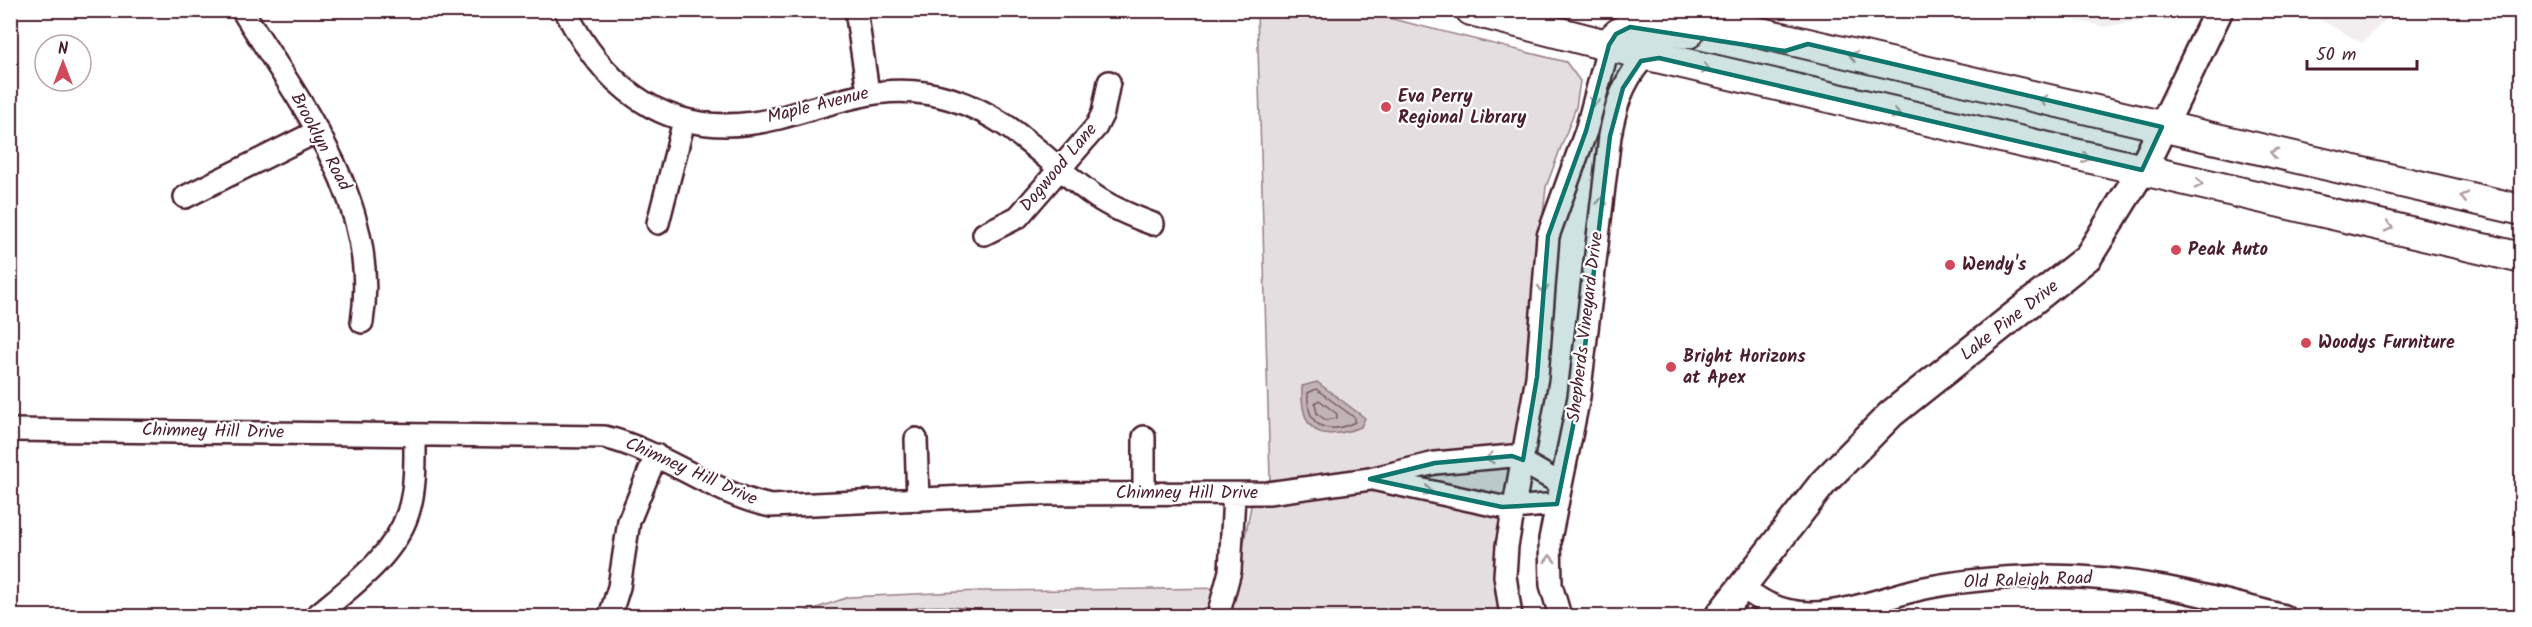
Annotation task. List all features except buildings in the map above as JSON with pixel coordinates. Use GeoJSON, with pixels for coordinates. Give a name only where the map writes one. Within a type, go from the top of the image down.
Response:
{"type":"FeatureCollection","features":[{"type":"Feature","properties":{"kind":"highway"},"geometry":{"type":"LineString","coordinates":[[1471,10],[1659,58],[2522,258]]}},
{"type":"Feature","properties":{"kind":"highway"},"geometry":{"type":"LineString","coordinates":[[1521,10],[1598,23],[1615,18],[1625,10]]}},
{"type":"Feature","properties":{"kind":"highway"},"geometry":{"type":"LineString","coordinates":[[1662,10],[2522,210]]}},
{"type":"Feature","properties":{"kind":"highway"},"geometry":{"type":"LineString","coordinates":[[1609,45],[1616,34],[1630,27],[1653,27],[1785,51],[1808,44]]}},
{"type":"Feature","properties":{"kind":"main road","name":"Lake Pine Drive"},"geometry":{"type":"LineString","coordinates":[[1742,588],[1823,483],[1891,414],[2088,257],[2142,170],[2219,10]]}},
{"type":"Feature","properties":{"kind":"main road"},"geometry":{"type":"LineString","coordinates":[[1719,616],[1742,588]]}},
{"type":"Feature","properties":{"kind":"street","name":"Brooklyn Road"},"geometry":{"type":"LineString","coordinates":[[242,10],[318,131],[348,193],[360,235],[367,294],[362,322]]}},
{"type":"Feature","properties":{"kind":"street","name":"Maple Avenue"},"geometry":{"type":"LineString","coordinates":[[565,10],[583,44],[615,82],[654,108],[684,121],[730,125],[752,123],[868,92],[912,91],[935,94],[972,107],[1002,122],[1034,144],[1096,197],[1133,217],[1154,224]]}},
{"type":"Feature","properties":{"kind":"street"},"geometry":{"type":"LineString","coordinates":[[856,10],[868,92]]}},
{"type":"Feature","properties":{"kind":"street"},"geometry":{"type":"LineString","coordinates":[[1511,616],[1505,566],[1537,377],[1548,236],[1586,131],[1609,45]]}},
{"type":"Feature","properties":{"kind":"street","name":"Shepherds Vineyard Drive"},"geometry":{"type":"LineString","coordinates":[[1560,616],[1549,563],[1550,539],[1580,386],[1604,172],[1615,111],[1631,72],[1641,61],[1659,58]]}},
{"type":"Feature","properties":{"kind":"street","name":"Dogwood Lane"},"geometry":{"type":"LineString","coordinates":[[984,234],[1018,217],[1096,127],[1103,113],[1109,82]]}},
{"type":"Feature","properties":{"kind":"street"},"geometry":{"type":"LineString","coordinates":[[658,224],[684,121]]}},
{"type":"Feature","properties":{"kind":"street"},"geometry":{"type":"LineString","coordinates":[[185,197],[318,131]]}},
{"type":"Feature","properties":{"kind":"street","name":"Chimney Hill Drive"},"geometry":{"type":"LineString","coordinates":[[10,430],[583,435],[620,440],[656,455],[748,502],[771,506],[1031,494],[1234,495],[1370,479],[1435,463],[1512,456],[1523,460],[1559,494],[1513,508],[1370,479]]}},
{"type":"Feature","properties":{"kind":"street"},"geometry":{"type":"LineString","coordinates":[[316,616],[360,579],[385,552],[402,527],[411,501],[415,435]]}},
{"type":"Feature","properties":{"kind":"street"},"geometry":{"type":"LineString","coordinates":[[1144,436],[1144,493]]}},
{"type":"Feature","properties":{"kind":"street"},"geometry":{"type":"LineString","coordinates":[[916,439],[918,500]]}},
{"type":"Feature","properties":{"kind":"street"},"geometry":{"type":"LineString","coordinates":[[610,616],[619,587],[629,521],[656,455]]}},
{"type":"Feature","properties":{"kind":"street"},"geometry":{"type":"LineString","coordinates":[[1218,616],[1230,571],[1234,495]]}},
{"type":"Feature","properties":{"kind":"street","name":"Old Raleigh Road"},"geometry":{"type":"LineString","coordinates":[[1742,588],[1771,605],[1803,612],[1835,611],[1922,589],[1957,583],[2007,578],[2079,577],[2150,582],[2284,616]]}},
{"type":"Feature","properties":{"kind":"highlighted area"},"geometry":{"type":"Polygon","coordinates":[[[1630,27],[1785,51],[1808,44],[2162,127],[2142,170],[1659,58],[1641,61],[1623,88],[1610,136],[1579,397],[1557,504],[1502,507],[1370,479],[1435,463],[1512,456],[1523,460],[1537,377],[1548,236],[1586,131],[1609,45],[1616,34],[1630,27]]]}},
{"type":"Feature","properties":{"kind":"shaded area"},"geometry":{"type":"Polygon","coordinates":[[[2159,10],[2147,19],[2105,27],[2037,11],[2159,10]]]}},
{"type":"Feature","properties":{"kind":"shaded area"},"geometry":{"type":"Polygon","coordinates":[[[2318,10],[2395,11],[2362,43],[2316,17],[2318,10]]]}},
{"type":"Feature","properties":{"kind":"shaded area"},"geometry":{"type":"Polygon","coordinates":[[[1257,11],[1360,11],[1566,62],[1580,81],[1576,107],[1546,187],[1501,616],[793,616],[849,597],[980,591],[1235,588],[1251,506],[1270,479],[1257,11]]]}},
{"type":"Feature","properties":{"kind":"water"},"geometry":{"type":"Polygon","coordinates":[[[1317,382],[1365,418],[1361,427],[1333,434],[1323,433],[1308,423],[1304,414],[1302,386],[1317,382]]]}},
{"type":"Feature","properties":{"kind":"waterway"},"geometry":{"type":"LineString","coordinates":[[900,616],[923,608],[952,608],[1007,616]]}},
{"type":"Feature","properties":{"kind":"place","name":"Eva Perry Regional Library"},"geometry":{"type":"Point","coordinates":[1386,107]}},
{"type":"Feature","properties":{"kind":"place","name":"Peak Auto"},"geometry":{"type":"Point","coordinates":[2176,250]}},
{"type":"Feature","properties":{"kind":"place","name":"Wendy's"},"geometry":{"type":"Point","coordinates":[1950,265]}},
{"type":"Feature","properties":{"kind":"place","name":"Woodys Furniture"},"geometry":{"type":"Point","coordinates":[2306,343]}},
{"type":"Feature","properties":{"kind":"place","name":"Bright Horizons at Apex"},"geometry":{"type":"Point","coordinates":[1671,367]}}]}
